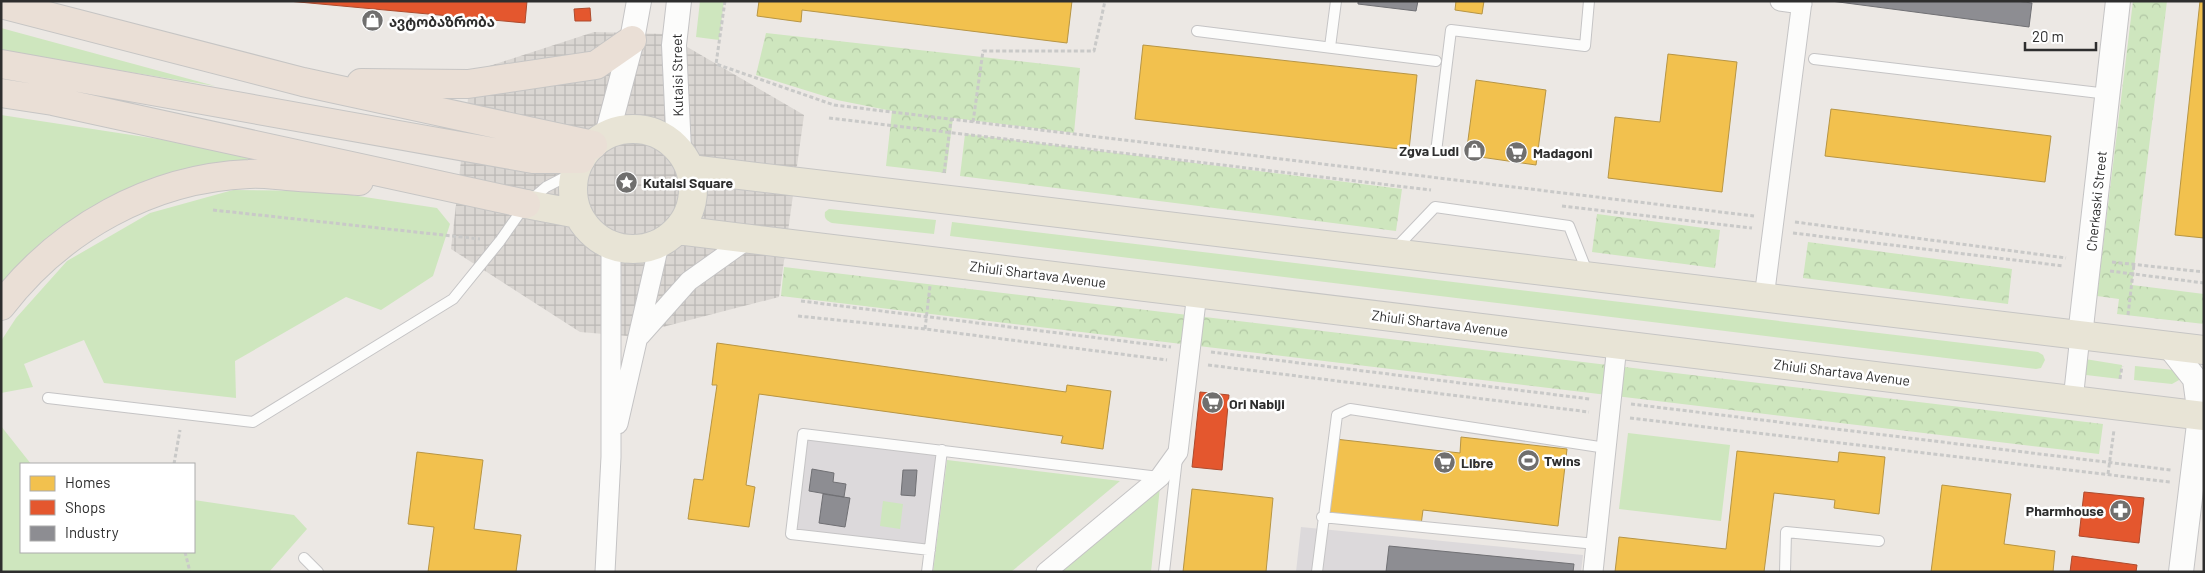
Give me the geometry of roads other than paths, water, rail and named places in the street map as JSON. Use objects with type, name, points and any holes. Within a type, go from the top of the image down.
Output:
[{"type":"highway","points":[[1,4],[589,153]]},
{"type":"highway","points":[[303,82],[468,84],[596,65],[632,40]]},
{"type":"highway","points":[[1,64],[533,160],[589,153]]},
{"type":"highway","points":[[1,94],[53,101],[526,204]]},
{"type":"highway","points":[[1,306],[16,287],[49,253],[95,220],[137,199],[198,180],[249,174],[453,187]]},
{"type":"main road","points":[[632,129],[658,134],[684,160],[694,185],[693,202],[687,218],[668,237],[635,250],[611,246],[591,233],[578,214],[572,193],[589,153],[632,129]]},
{"type":"main road","points":[[684,160],[1390,253],[2204,350]]},
{"type":"main road","points":[[526,204],[578,214]]},
{"type":"main road","name":"Zhiuli Shartava Avenue","points":[[668,237],[748,239],[2073,400],[2202,411]]},
{"type":"street","points":[[589,153],[632,40],[639,1]]},
{"type":"street","name":"Kutaisi Street","points":[[679,1],[674,45],[684,160]]},
{"type":"street","points":[[1764,298],[1802,3],[1780,1]]},
{"type":"street","name":"Cherkaski Street","points":[[2073,400],[2118,1]]},
{"type":"street","points":[[611,457],[639,337],[668,237]]},
{"type":"street","points":[[639,337],[689,281],[748,239]]},
{"type":"street","points":[[605,572],[611,457],[611,246]]},
{"type":"street","points":[[1046,572],[1160,477],[1178,452],[1197,293]]},
{"type":"street","points":[[1593,572],[1617,344]]},
{"type":"street","points":[[2169,346],[2195,379],[2202,411],[2181,572]]},
{"type":"lane","points":[[1330,48],[1336,1]]},
{"type":"lane","points":[[1436,152],[1451,30],[1584,46],[1589,1]]},
{"type":"lane","points":[[1197,31],[1436,61]]},
{"type":"lane","points":[[1814,59],[2108,94]]},
{"type":"lane","points":[[48,398],[253,422],[453,299],[500,242],[526,204],[589,153]]},
{"type":"lane","points":[[1390,253],[1436,207],[1569,226],[1589,277]]},
{"type":"lane","points":[[1317,572],[1322,517],[1337,415],[1350,409],[1606,448]]},
{"type":"lane","points":[[930,550],[791,534],[803,434],[1160,477]]},
{"type":"lane","points":[[927,572],[942,450]]},
{"type":"lane","points":[[1164,572],[1178,452]]},
{"type":"lane","points":[[1322,517],[1596,544]]},
{"type":"lane","points":[[1785,572],[1786,532],[1880,540]]},
{"type":"lane","points":[[304,558],[318,572]]},
{"type":"place","name":"ავტობაზრობა","points":[[373,21]]},
{"type":"place","name":"Zgva Ludi","points":[[1475,150]]},
{"type":"place","name":"Madagoni","points":[[1517,152]]},
{"type":"place","name":"Kutaisi Square","points":[[627,182]]},
{"type":"place","name":"Ori Nabiji","points":[[1213,403]]},
{"type":"place","name":"Twins","points":[[1528,460]]},
{"type":"place","name":"Libre","points":[[1445,462]]},
{"type":"place","name":"Pharmhouse","points":[[2120,510]]}]
